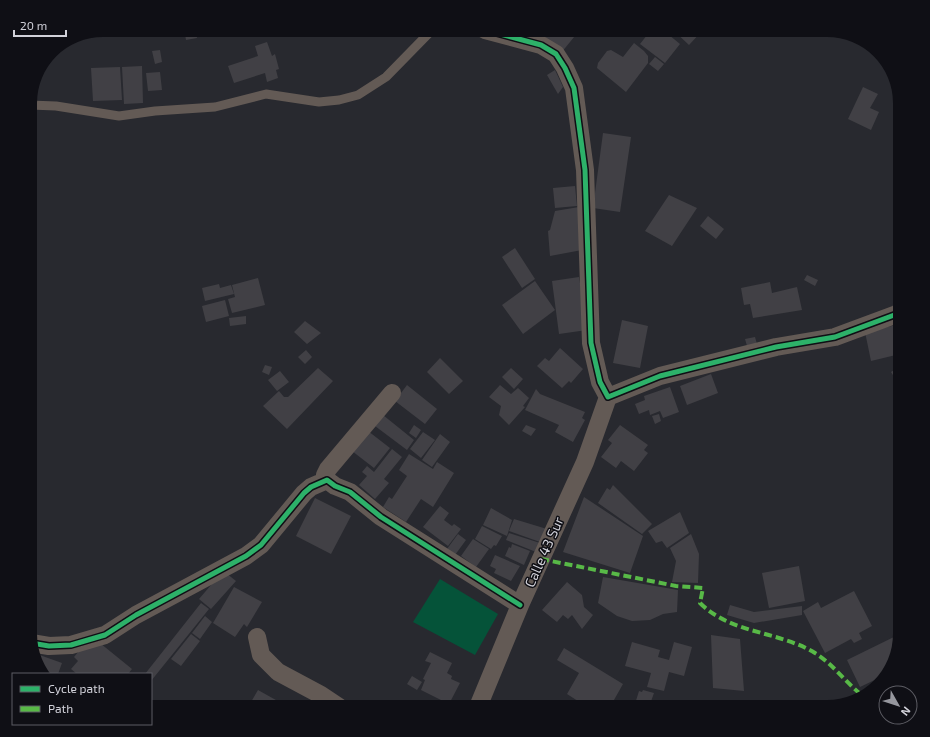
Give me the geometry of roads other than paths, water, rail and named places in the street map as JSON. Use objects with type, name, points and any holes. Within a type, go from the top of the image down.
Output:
[{"type":"street","points":[[511,37],[541,45],[556,54],[565,68],[574,88],[585,170],[591,343],[600,382],[608,397],[660,376],[776,347],[835,336],[893,315]]},
{"type":"street","points":[[392,393],[328,469],[325,476],[327,480],[335,486],[350,492],[381,517],[520,605]]},
{"type":"street","name":"Calle 43 Sur","points":[[481,700],[520,605],[585,462],[608,397]]},
{"type":"street","points":[[38,644],[49,646],[71,645],[105,635],[136,616],[246,556],[260,545],[304,493],[311,487],[327,480]]},
{"type":"street","points":[[257,637],[261,655],[278,672],[328,700]]},
{"type":"lane","points":[[37,105],[56,106],[119,116],[215,107],[266,94],[319,102],[339,100],[358,95],[386,78],[425,37]]}]
